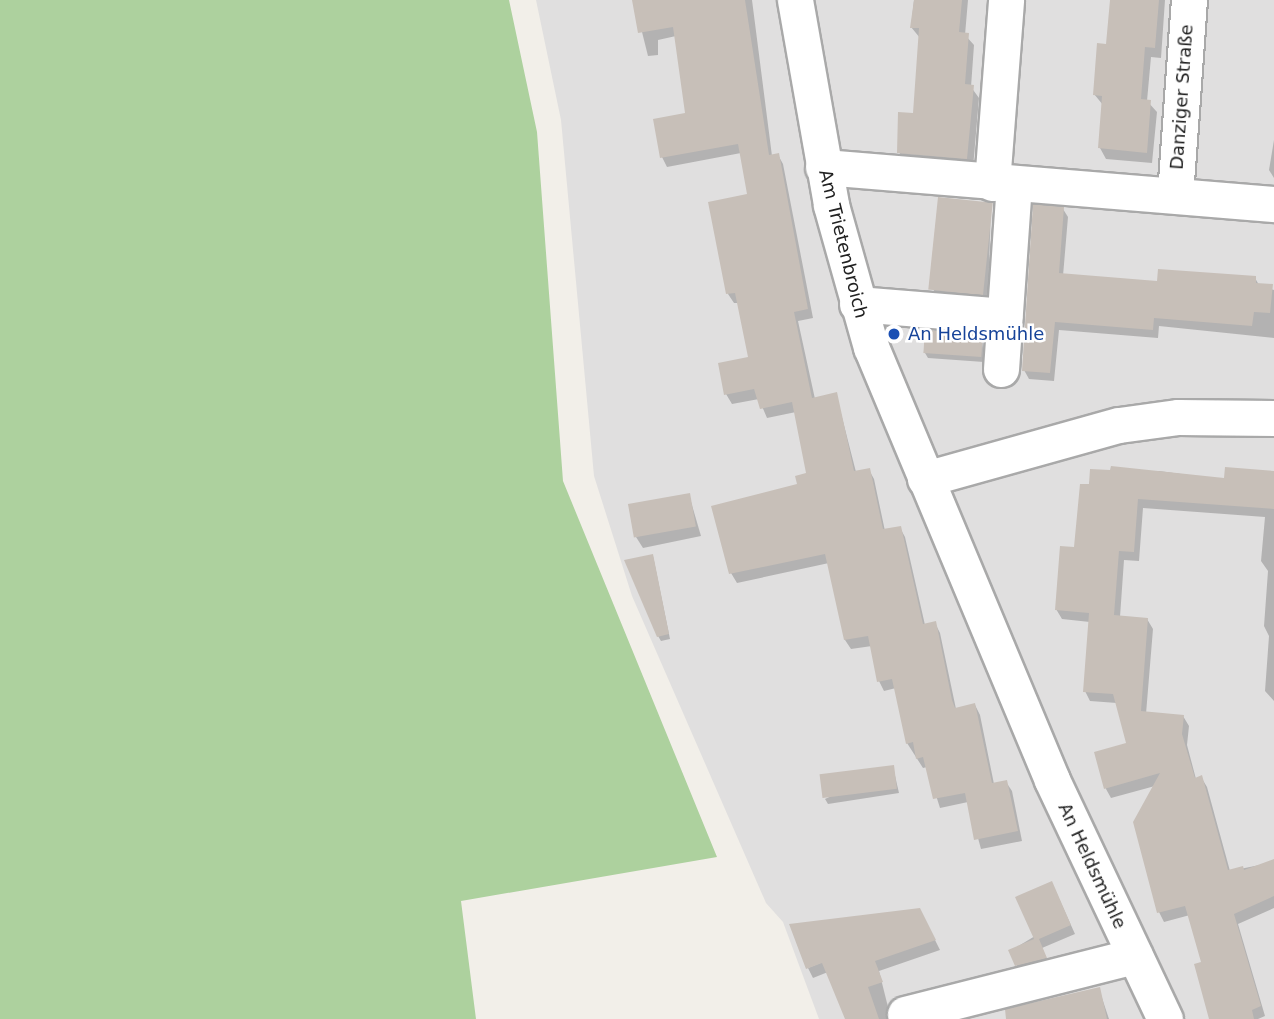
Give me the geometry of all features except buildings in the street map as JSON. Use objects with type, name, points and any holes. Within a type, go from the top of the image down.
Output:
[{"type":"street","name":"Am Trietenbroich","points":[[794,0],[823,167],[857,304],[925,479]]},
{"type":"street","points":[[1001,369],[1005,316],[1003,183],[1006,0]]},
{"type":"street","name":"Danziger Straße","points":[[1175,195],[1189,0]]},
{"type":"street","points":[[823,167],[1274,204]]},
{"type":"street","points":[[857,304],[1005,316]]},
{"type":"street","points":[[925,479],[1119,425],[1178,417],[1274,418]]},
{"type":"street","name":"An Heldsmühle","points":[[925,479],[1072,825],[1165,1019]]},
{"type":"street","points":[[905,1014],[1135,956]]},
{"type":"shaded area","points":[[536,0],[1274,0],[1274,1019],[819,1019],[783,922],[766,903],[632,596],[594,476],[561,120]]},
{"type":"green space","points":[[0,0],[509,0],[537,132],[563,481],[717,857],[461,901],[476,1019],[0,1019]]},
{"type":"place","name":"An Heldsmühle","points":[[894,334]]}]
